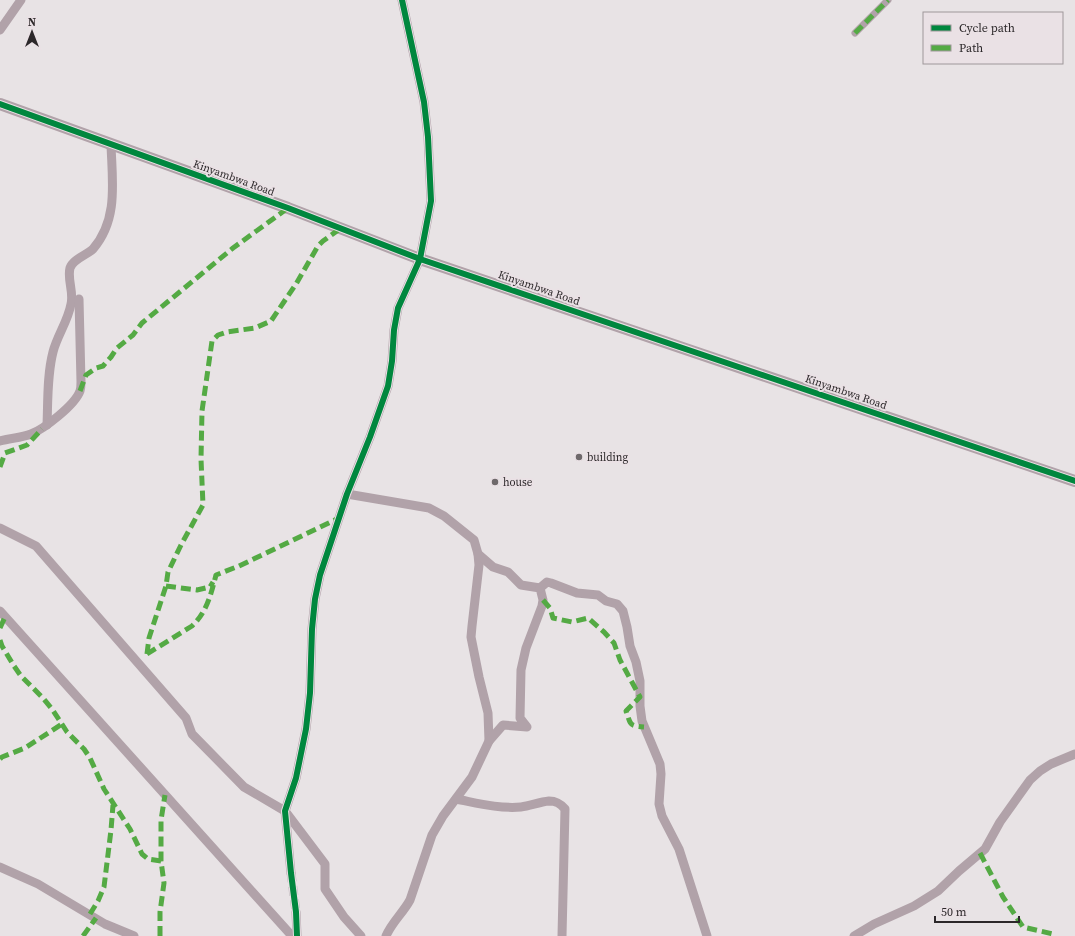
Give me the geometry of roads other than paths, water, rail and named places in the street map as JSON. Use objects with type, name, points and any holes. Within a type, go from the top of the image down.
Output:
[{"type":"street","points":[[0,30],[21,0]]},
{"type":"street","points":[[291,873],[284,811],[296,778],[306,729],[310,693],[314,599],[320,575],[347,494],[370,437],[388,386],[398,308],[420,259],[431,201],[431,178],[424,102],[402,0]]},
{"type":"street","points":[[855,33],[888,0]]},
{"type":"street","name":"Kinyambwa Road","points":[[0,104],[301,213],[420,259],[1075,481]]},
{"type":"street","points":[[47,425],[53,353],[73,297],[70,269],[74,262],[87,255],[92,249],[105,232],[110,217],[112,192],[111,144]]},
{"type":"street","points":[[0,441],[33,433],[47,425],[59,416],[80,391],[79,299]]},
{"type":"street","points":[[347,494],[429,508],[444,516],[474,540],[480,565],[471,637],[488,713],[489,741]]},
{"type":"street","points":[[0,528],[36,546],[186,718],[192,734],[244,787],[284,811],[325,864],[325,889],[344,917],[361,936]]},
{"type":"street","points":[[478,554],[493,567],[508,572],[521,585],[540,588],[547,582],[551,583],[577,593],[598,595],[606,601],[617,604],[623,611],[628,627],[630,646],[636,662],[640,681],[640,706],[642,721],[660,764],[659,804],[662,816],[679,849],[707,936]]},
{"type":"street","points":[[386,936],[393,923],[405,909],[410,900],[432,835],[472,777],[489,741],[503,725],[527,727],[520,718],[522,670],[526,648],[542,606],[543,600],[540,588]]},
{"type":"street","points":[[0,612],[292,936]]},
{"type":"street","points":[[854,936],[874,924],[914,906],[938,891],[985,849],[1000,822],[1030,780],[1051,764],[1075,754]]},
{"type":"street","points":[[456,799],[501,807],[522,807],[546,801],[555,801],[562,805],[565,809],[562,936]]},
{"type":"street","points":[[0,866],[38,884],[105,924],[134,936]]},
{"type":"street","points":[[296,912],[297,936]]},
{"type":"tunnel","points":[[291,873],[296,912]]},
{"type":"place","name":"building","points":[[579,457]]},
{"type":"place","name":"house","points":[[495,482]]}]
